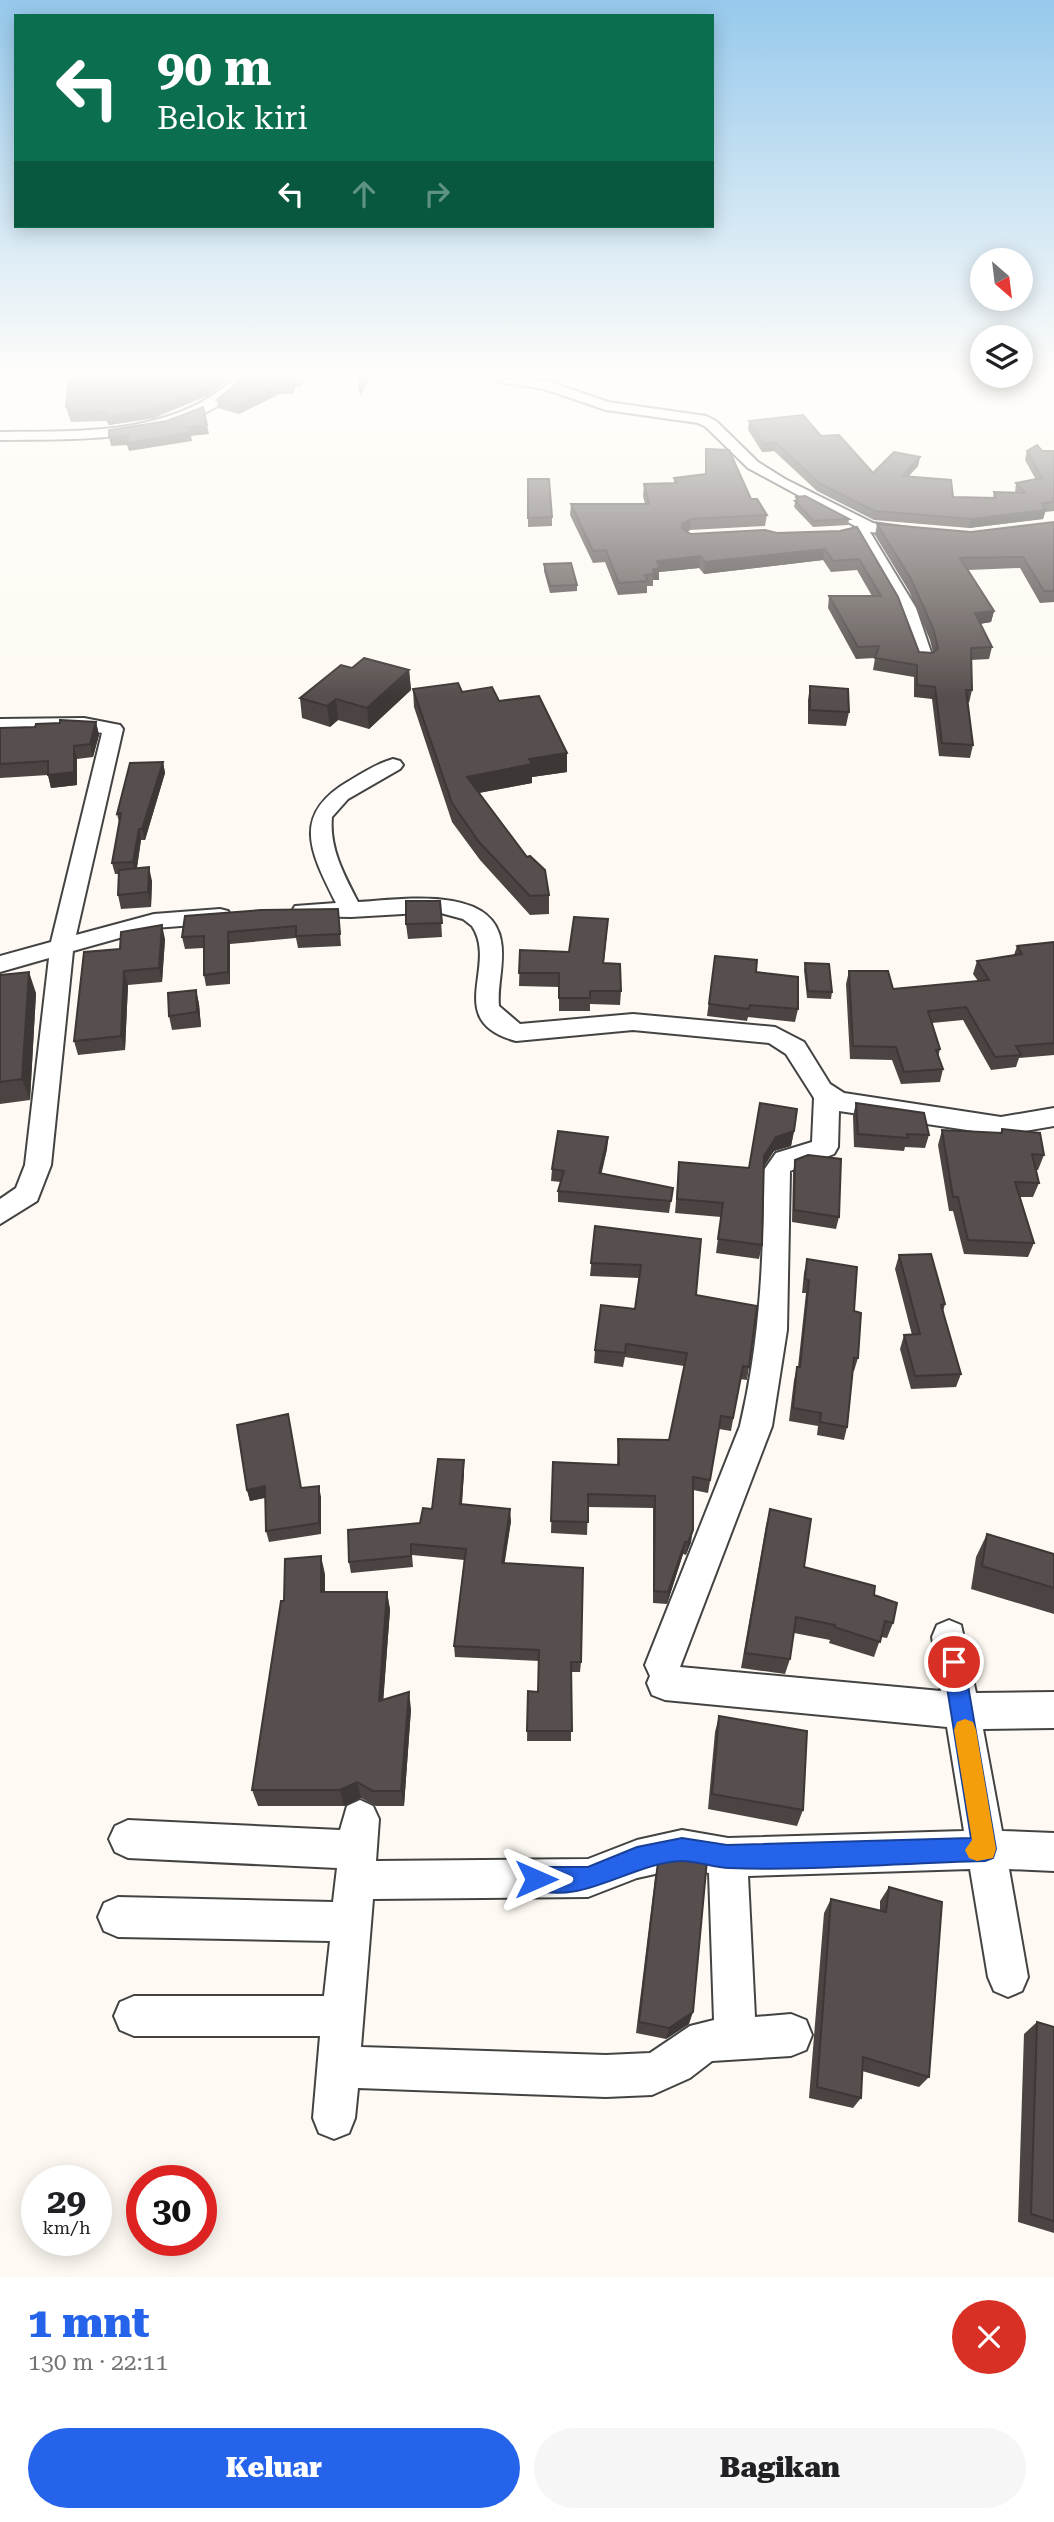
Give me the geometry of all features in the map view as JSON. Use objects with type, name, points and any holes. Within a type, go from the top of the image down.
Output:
[{"type":"street","points":[[783,484],[859,531],[911,617],[919,635],[924,659]]},
{"type":"street","points":[[859,531],[925,533]]},
{"type":"street","points":[[0,725],[83,724],[113,729],[62,946],[38,1165],[27,1194],[0,1213]]},
{"type":"street","points":[[352,909],[329,864],[320,828],[322,816],[328,806],[341,796],[393,765]]},
{"type":"street","points":[[276,912],[437,905],[457,908],[479,918],[487,927],[492,946],[486,1000],[489,1012],[516,1033],[633,1022],[775,1035],[795,1048],[827,1096],[846,1104],[1001,1126],[1021,1125],[1054,1117]]},
{"type":"street","points":[[0,964],[154,921],[250,913]]},
{"type":"street","points":[[827,1096],[825,1147],[812,1154],[787,1158],[777,1170],[778,1282],[766,1389],[756,1426],[664,1674],[962,1711],[1054,1710]]},
{"type":"street","points":[[949,1637],[1008,1977]]},
{"type":"street","points":[[128,1839],[358,1849],[588,1878],[637,1859],[682,1849],[727,1857],[985,1849],[1054,1852]]},
{"type":"street","points":[[334,2118],[341,2067],[358,1849]]},
{"type":"street","points":[[727,1857],[735,2040]]},
{"type":"street","points":[[118,1917],[352,1922]]},
{"type":"street","points":[[134,2016],[344,2016]]},
{"type":"street","points":[[341,2067],[606,2076],[652,2074],[675,2063],[705,2040],[791,2035]]},
{"type":"building","points":[[528,484],[549,484],[552,517],[528,518]]},
{"type":"building","points":[[644,484],[744,484],[751,499],[757,499],[767,515],[691,519],[682,524],[682,529],[691,534],[765,530],[777,533],[840,531],[857,527],[898,597],[919,652],[933,653],[938,648],[933,628],[911,579],[877,524],[971,532],[1054,522],[1054,591],[1044,591],[1023,557],[960,558],[994,611],[975,613],[992,647],[971,648],[972,690],[966,690],[973,745],[942,743],[935,687],[917,685],[917,665],[875,658],[879,646],[858,647],[829,596],[881,596],[859,559],[833,561],[825,549],[705,562],[700,556],[657,561],[660,568],[653,569],[654,574],[645,575],[648,581],[619,583],[606,550],[593,551],[571,504],[649,504]]},
{"type":"building","points":[[822,484],[952,484],[953,497],[996,498],[994,492],[1025,493],[1017,484],[1054,484],[1054,502],[1042,503],[1046,510],[971,519],[875,511]]},
{"type":"building","points":[[805,496],[849,519],[814,521],[795,501],[798,501],[796,497]]},
{"type":"building","points":[[571,563],[577,585],[550,586],[544,564]]},
{"type":"building","points":[[364,658],[409,670],[367,708],[336,699],[327,706],[300,698],[341,665],[352,668]]},
{"type":"building","points":[[458,683],[462,692],[492,687],[499,701],[539,696],[567,753],[529,759],[532,764],[467,777],[527,857],[530,856],[545,870],[549,895],[530,896],[479,842],[452,803],[413,689]]},
{"type":"building","points":[[810,686],[848,689],[849,712],[810,710]]},
{"type":"building","points":[[60,720],[96,722],[90,744],[74,746],[74,772],[48,775],[48,761],[0,764],[0,728],[35,727],[36,724],[60,723]]},
{"type":"building","points":[[163,762],[142,829],[139,829],[133,862],[112,863],[121,813],[117,814],[130,763]]},
{"type":"building","points":[[149,867],[148,892],[118,895],[119,870]]},
{"type":"building","points":[[406,901],[440,901],[442,923],[406,924]]},
{"type":"building","points":[[338,909],[340,934],[296,936],[296,926],[228,932],[228,972],[204,975],[204,936],[182,937],[185,916],[261,910]]},
{"type":"building","points":[[574,917],[608,919],[603,963],[620,964],[621,991],[590,991],[590,998],[559,998],[559,973],[519,973],[520,950],[569,952]]},
{"type":"building","points":[[162,925],[159,968],[124,971],[121,1036],[74,1041],[84,952],[120,949],[121,932]]},
{"type":"building","points":[[1054,942],[1054,1043],[1016,1046],[1021,1055],[995,1057],[966,1007],[928,1011],[940,1049],[936,1050],[943,1069],[904,1072],[896,1047],[853,1046],[849,971],[888,971],[893,989],[989,980],[977,961],[1022,954],[1017,946]]},
{"type":"building","points":[[715,956],[757,960],[756,972],[798,977],[798,1009],[750,1005],[749,1009],[709,1004]]},
{"type":"building","points":[[805,963],[829,964],[832,992],[808,991]]},
{"type":"building","points":[[29,972],[22,1079],[0,1082],[0,975]]},
{"type":"building","points":[[196,990],[197,1012],[169,1016],[168,993]]},
{"type":"building","points":[[760,1103],[797,1109],[794,1131],[776,1137],[764,1156],[762,1245],[718,1239],[723,1203],[677,1199],[679,1162],[749,1168]]},
{"type":"building","points":[[856,1103],[924,1113],[929,1135],[907,1134],[908,1138],[858,1134]]},
{"type":"building","points":[[1002,1129],[1040,1133],[1044,1155],[1032,1154],[1039,1183],[1015,1182],[1034,1243],[968,1240],[958,1197],[953,1197],[942,1130],[1002,1133]]},
{"type":"building","points":[[558,1131],[608,1137],[599,1173],[673,1188],[671,1201],[558,1191],[564,1171],[552,1169]]},
{"type":"building","points":[[808,1155],[841,1159],[839,1217],[794,1210],[795,1160]]},
{"type":"building","points":[[595,1226],[701,1239],[696,1295],[757,1306],[749,1367],[743,1366],[733,1418],[721,1416],[710,1480],[693,1477],[693,1530],[688,1542],[685,1542],[668,1592],[654,1591],[655,1496],[588,1494],[588,1522],[551,1521],[553,1462],[619,1465],[618,1439],[669,1440],[687,1353],[626,1344],[625,1353],[595,1350],[601,1305],[635,1309],[641,1265],[591,1263]]},
{"type":"building","points":[[931,1254],[945,1304],[941,1305],[961,1374],[915,1376],[904,1335],[920,1334],[899,1255]]},
{"type":"building","points":[[807,1259],[857,1267],[854,1311],[861,1313],[858,1358],[854,1358],[847,1427],[820,1422],[821,1413],[793,1408],[809,1280],[805,1279]]},
{"type":"building","points":[[288,1414],[301,1488],[319,1486],[319,1523],[266,1531],[265,1486],[247,1490],[237,1425]]},
{"type":"building","points":[[438,1459],[464,1460],[460,1504],[510,1509],[502,1563],[583,1568],[581,1662],[571,1662],[572,1731],[527,1731],[528,1691],[538,1692],[539,1650],[454,1646],[466,1549],[411,1544],[411,1556],[349,1562],[348,1530],[420,1523],[423,1508],[432,1509]]},
{"type":"building","points":[[770,1509],[811,1519],[804,1567],[875,1586],[874,1595],[897,1603],[893,1623],[885,1621],[880,1642],[834,1627],[835,1625],[796,1617],[790,1659],[745,1653]]},
{"type":"building","points":[[987,1534],[1054,1554],[1054,1588],[982,1566]]},
{"type":"building","points":[[321,1556],[321,1592],[387,1592],[379,1701],[409,1692],[401,1791],[373,1791],[357,1782],[340,1790],[252,1790],[281,1601],[284,1601],[285,1559]]},
{"type":"building","points":[[719,1716],[807,1731],[803,1810],[712,1794]]},
{"type":"building","points":[[685,1856],[707,1860],[693,2012],[669,2028],[639,2022],[658,1862]]},
{"type":"building","points":[[889,1887],[942,1902],[929,2077],[863,2057],[861,2098],[817,2087],[831,1899],[886,1912]]},
{"type":"building","points":[[1037,2022],[1054,2027],[1054,2221],[1031,2214]]},
{"type":"slow traffic","points":[[965,1730],[985,1849],[977,1850]]},
{"type":"route","points":[[536,1879],[588,1878],[637,1859],[682,1849],[727,1857],[985,1849],[954,1662]]}]
